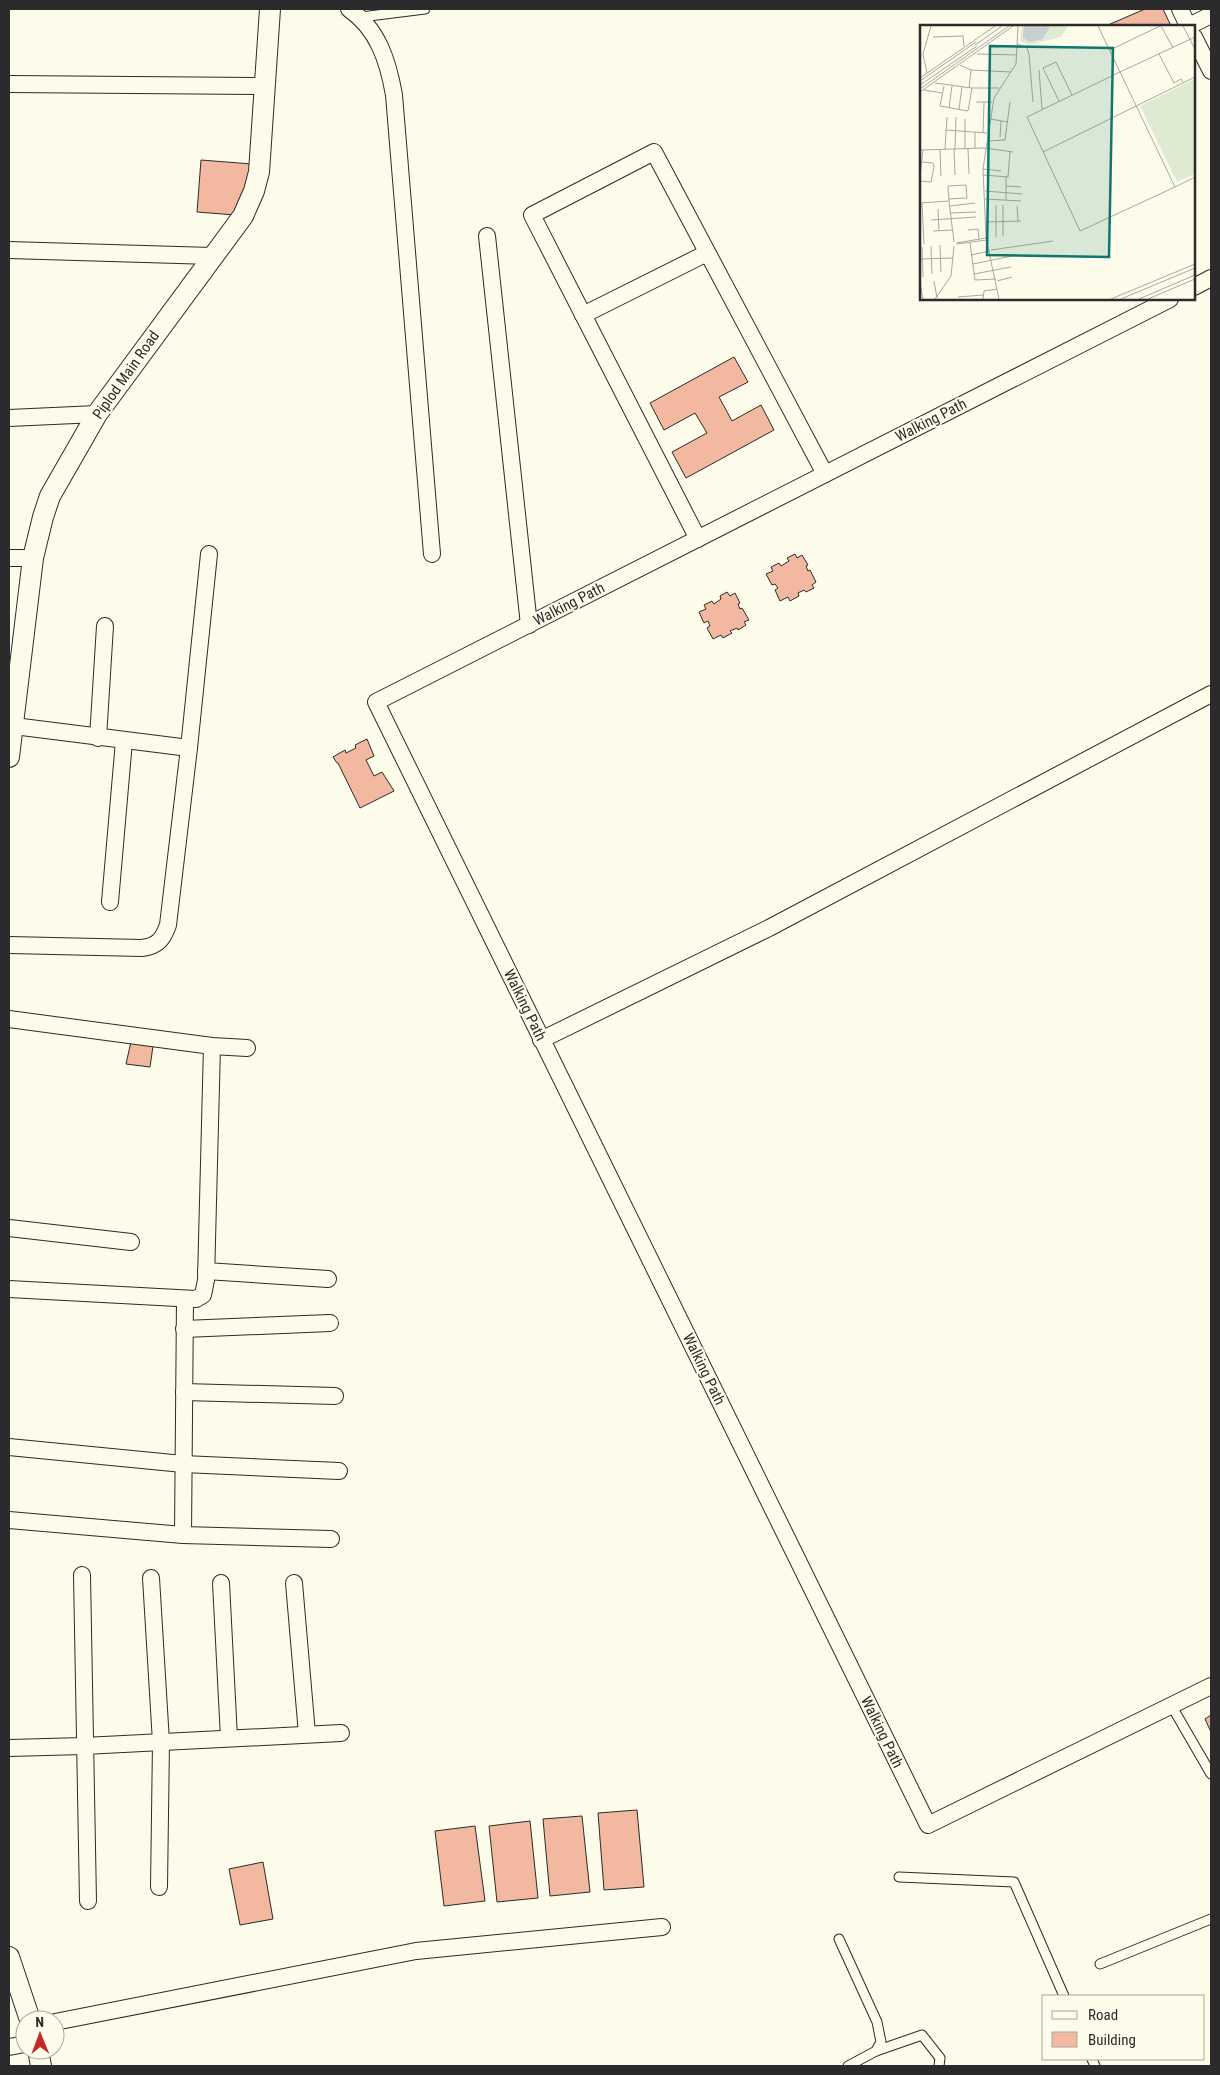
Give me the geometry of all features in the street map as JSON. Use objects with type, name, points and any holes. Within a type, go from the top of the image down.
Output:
[{"type":"street","name":"Piplod Main Road","points":[[9,757],[33,558],[50,496],[97,414],[243,216],[254,191],[259,172],[270,9]]},
{"type":"street","points":[[1180,9],[1188,25]]},
{"type":"street","points":[[355,13],[376,37],[384,54],[394,95],[432,554]]},
{"type":"street","points":[[1191,25],[1211,15]]},
{"type":"street","points":[[1195,39],[1211,72]]},
{"type":"street","points":[[9,84],[264,86]]},
{"type":"street","points":[[698,539],[532,215],[654,152],[825,474]]},
{"type":"street","points":[[486,236],[528,625]]},
{"type":"street","points":[[9,250],[212,256]]},
{"type":"street","points":[[583,315],[707,253]]},
{"type":"street","points":[[1195,286],[1211,278]]},
{"type":"street","name":"Walking Path","points":[[1168,300],[376,702],[928,1825],[1211,1686]]},
{"type":"street","points":[[9,418],[97,414]]},
{"type":"street","points":[[9,945],[142,948],[151,947],[159,943],[168,925],[209,554]]},
{"type":"street","points":[[9,558],[33,558]]},
{"type":"street","points":[[98,738],[105,626]]},
{"type":"street","points":[[541,1040],[769,928],[1211,694]]},
{"type":"street","points":[[14,726],[189,748]]},
{"type":"street","points":[[110,902],[124,741]]},
{"type":"street","points":[[9,1019],[212,1046],[247,1048]]},
{"type":"street","points":[[9,1289],[185,1299],[196,1299],[203,1295],[206,1271],[212,1046]]},
{"type":"street","points":[[9,1228],[131,1242]]},
{"type":"street","points":[[206,1271],[328,1279]]},
{"type":"street","points":[[183,1535],[185,1299]]},
{"type":"street","points":[[184,1329],[330,1323]]},
{"type":"street","points":[[184,1392],[335,1396]]},
{"type":"street","points":[[9,1447],[183,1464],[339,1470]]},
{"type":"street","points":[[9,1520],[183,1535],[331,1539]]},
{"type":"street","points":[[82,1576],[88,1901]]},
{"type":"street","points":[[151,1578],[162,1742],[159,1887]]},
{"type":"street","points":[[221,1583],[229,1738]]},
{"type":"street","points":[[294,1583],[308,1734]]},
{"type":"street","points":[[9,1748],[84,1746],[341,1732]]},
{"type":"street","points":[[65,2020],[416,1951],[662,1928]]},
{"type":"street","points":[[9,1957],[27,2010]]},
{"type":"lane","points":[[355,13],[425,9]]},
{"type":"lane","points":[[1172,1705],[1211,1774]]},
{"type":"lane","points":[[900,1877],[1014,1882],[1064,1995]]},
{"type":"lane","points":[[1100,1964],[1211,1919]]},
{"type":"lane","points":[[839,1939],[877,2022],[881,2042],[876,2050]]},
{"type":"lane","points":[[848,2066],[876,2050],[922,2035],[940,2058],[938,2066]]},
{"type":"building","points":[[1145,9],[1163,9],[1171,25],[1108,25]]},
{"type":"building","points":[[201,160],[252,164],[248,216],[197,212]]},
{"type":"building","points":[[734,357],[748,382],[719,397],[732,421],[761,405],[774,430],[686,478],[672,452],[707,433],[695,413],[664,430],[650,403]]},
{"type":"building","points":[[795,554],[797,558],[802,555],[808,565],[806,566],[808,571],[810,570],[816,582],[812,585],[814,588],[798,593],[799,596],[790,601],[788,597],[780,601],[775,590],[778,588],[775,584],[772,585],[766,574],[773,571],[771,567],[779,563],[781,566],[789,561],[787,558]]},
{"type":"building","points":[[727,592],[730,596],[735,593],[740,603],[738,604],[740,609],[742,608],[749,620],[744,622],[746,625],[738,630],[737,628],[730,631],[732,633],[723,638],[721,635],[713,639],[707,628],[710,626],[708,621],[704,623],[699,612],[706,609],[704,605],[712,601],[714,604],[721,599],[720,596]]},
{"type":"building","points":[[367,739],[374,756],[366,760],[374,776],[382,772],[394,791],[360,808],[338,763],[333,757],[345,750],[346,753],[356,748],[355,745]]},
{"type":"building","points":[[132,1037],[154,1039],[150,1067],[126,1064]]},
{"type":"building","points":[[1211,1715],[1211,1732],[1205,1719]]},
{"type":"building","points":[[637,1810],[644,1887],[604,1890],[598,1813]]},
{"type":"building","points":[[582,1816],[590,1892],[550,1896],[543,1819]]},
{"type":"building","points":[[530,1821],[538,1898],[497,1902],[489,1826]]},
{"type":"building","points":[[475,1826],[485,1901],[444,1906],[435,1831]]},
{"type":"building","points":[[263,1862],[273,1919],[240,1925],[229,1869]]}]
